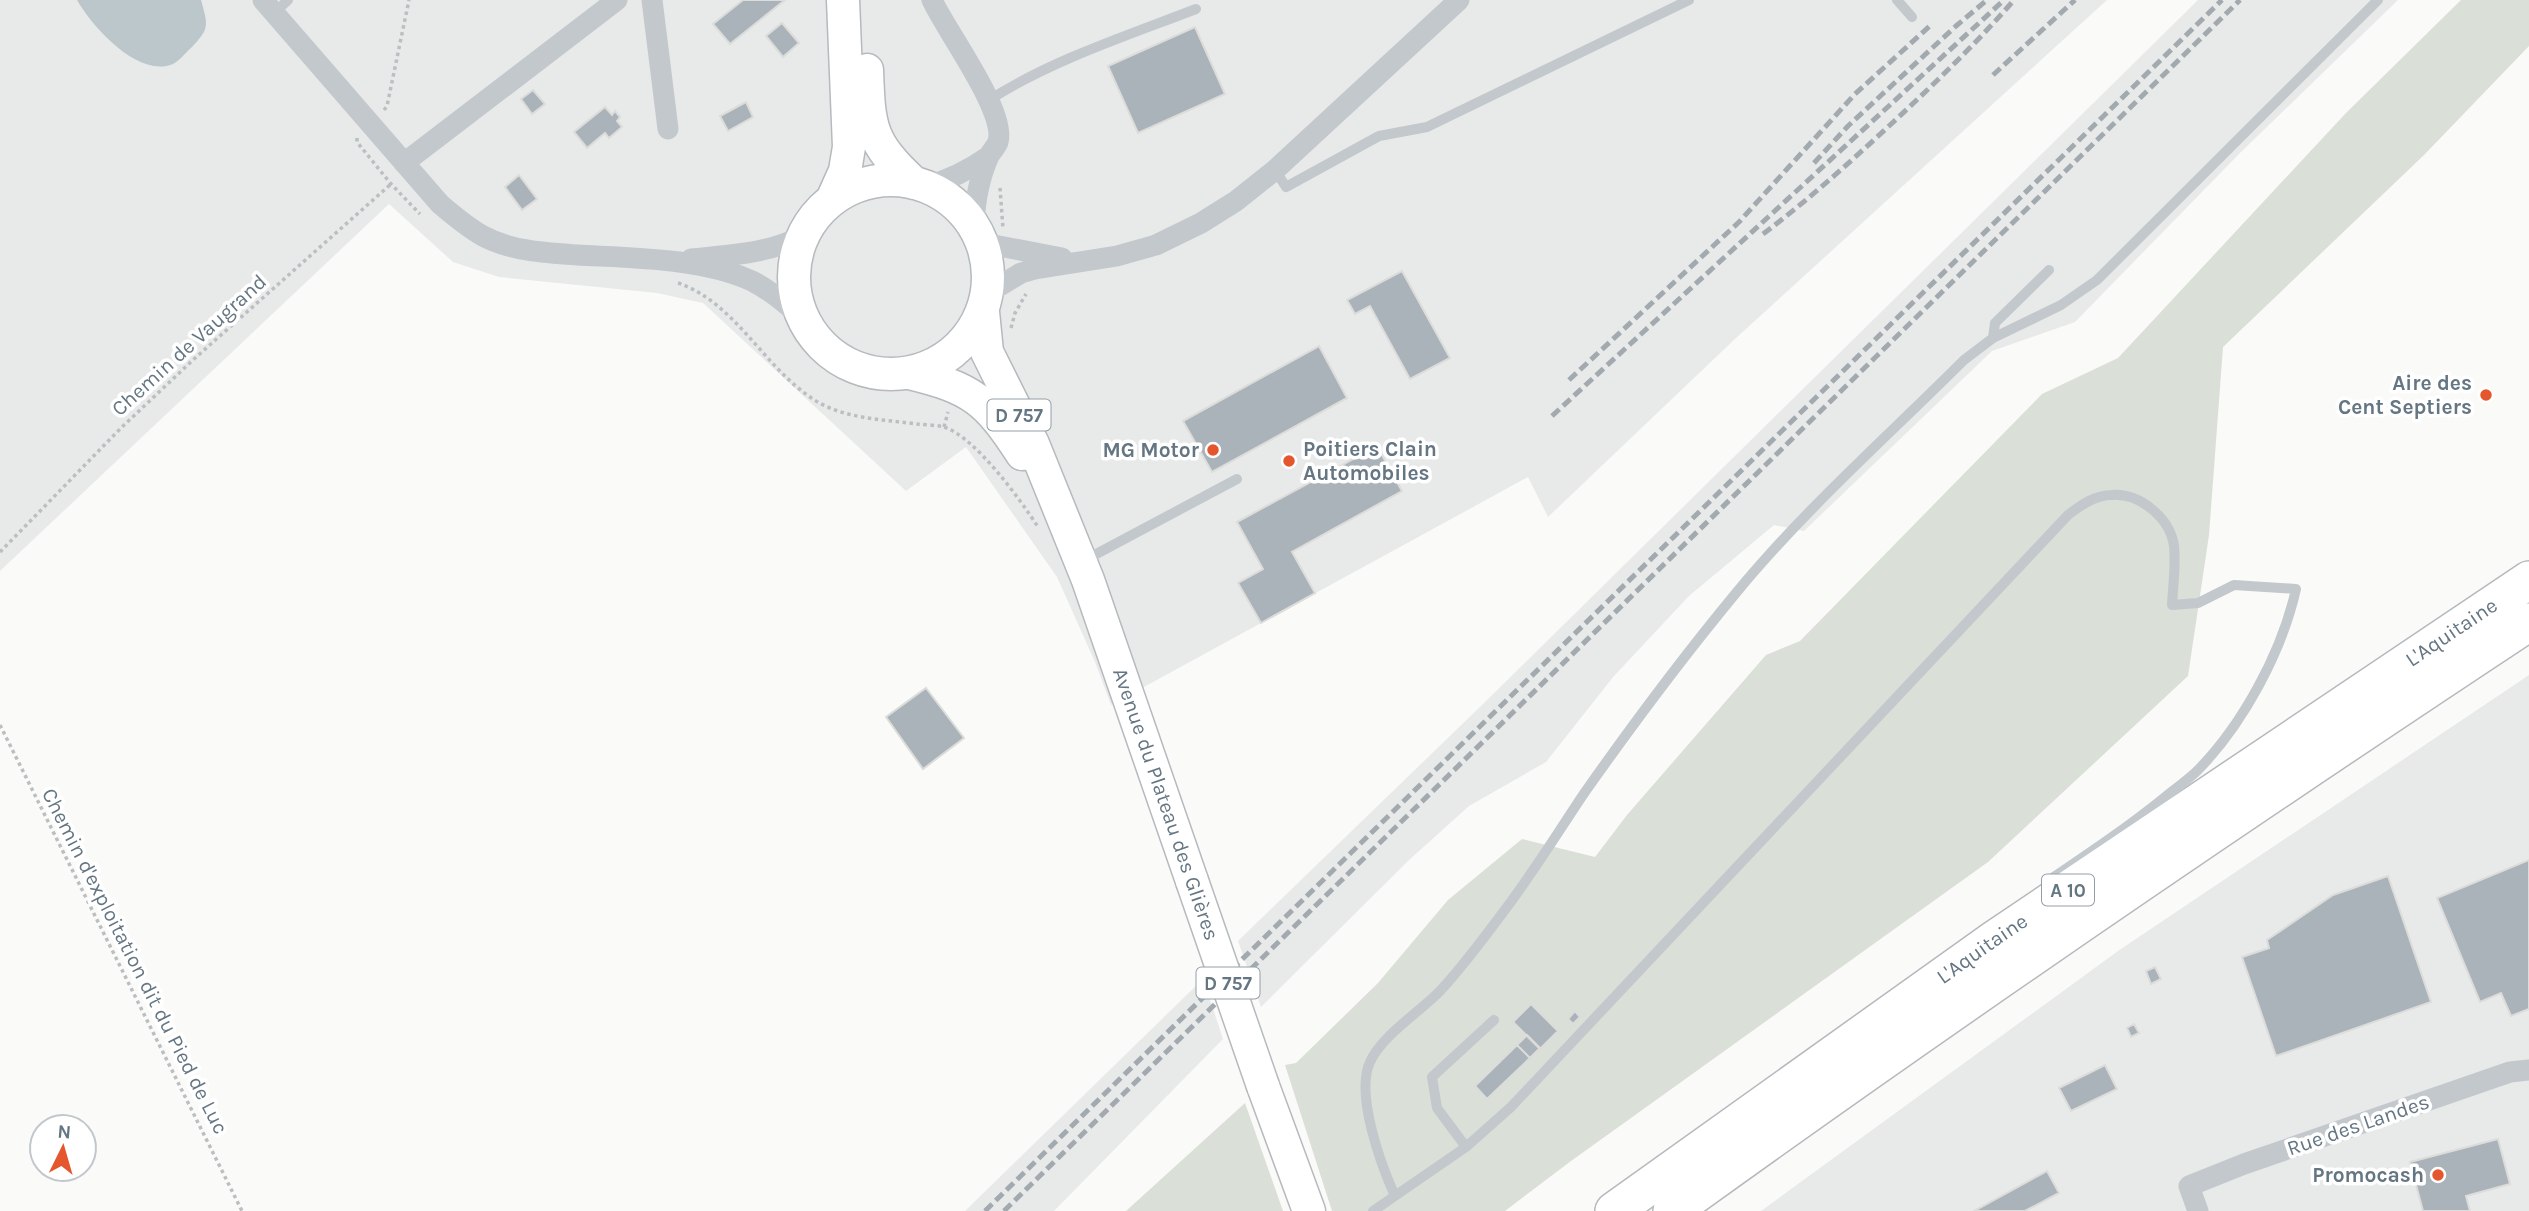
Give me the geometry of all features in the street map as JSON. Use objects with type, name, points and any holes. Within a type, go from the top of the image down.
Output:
[{"type":"highway","name":"L'Aquitaine","points":[[1614,1211],[1995,939],[2529,580]]},
{"type":"highway","name":"L'Aquitaine","points":[[1672,1211],[1937,1022],[2321,760],[2529,622]]},
{"type":"main road","points":[[832,200],[845,171],[849,147],[843,0]]},
{"type":"main road","points":[[865,0],[868,86],[873,128],[882,150],[920,184],[953,202],[990,235],[985,303],[966,341],[940,362],[909,373],[884,374],[859,369],[836,358],[818,341],[804,320],[794,277],[797,256],[804,235],[816,216],[832,200],[857,186],[885,180],[920,184]]},
{"type":"main road","name":"Avenue du Plateau des Glières","points":[[985,303],[987,352],[1033,444],[1052,526]]},
{"type":"main road","name":"Avenue du Plateau des Glières","points":[[909,373],[948,383],[983,403],[1006,431],[1052,526],[1081,562],[1309,1211]]},
{"type":"street","points":[[407,167],[617,0]]},
{"type":"street","points":[[652,0],[668,129]]},
{"type":"street","points":[[933,0],[989,100],[997,121],[993,149],[975,199],[990,235],[1019,251],[1081,260]]},
{"type":"street","points":[[985,303],[1021,273],[1081,260],[1117,256],[1167,239],[1201,223],[1236,201],[1275,170],[1459,0]]},
{"type":"street","points":[[275,4],[440,204],[485,237],[521,249],[673,272],[731,274],[750,280],[783,300],[804,320]]},
{"type":"street","points":[[920,184],[946,181],[969,170],[993,149]]},
{"type":"street","points":[[673,272],[788,244],[804,235]]},
{"type":"street","name":"Rue des Landes","points":[[2199,1211],[2189,1186],[2244,1164],[2510,1072],[2529,1070]]},
{"type":"lane","points":[[1275,170],[1286,187],[1378,136],[1427,127],[1689,0]]},
{"type":"lane","points":[[1897,0],[1912,17]]},
{"type":"lane","points":[[1395,1196],[1382,1168],[1371,1131],[1366,1081],[1370,1063],[1383,1044],[1441,990],[1505,910],[1587,790],[1679,664],[1738,590],[1804,519],[1955,370],[1993,338],[2062,305],[2097,280],[2378,0]]},
{"type":"lane","points":[[989,100],[1012,86],[1087,51],[1196,9]]},
{"type":"lane","points":[[1993,338],[1995,323],[2049,270]]},
{"type":"lane","points":[[1081,562],[1237,479]]},
{"type":"lane","points":[[1373,1211],[1466,1147],[1511,1107],[2068,515],[2087,501],[2112,495],[2134,498],[2153,511],[2168,527],[2174,546],[2172,606],[2198,603],[2234,585],[2296,589],[2269,667],[2228,736],[2197,771],[2169,794],[2036,890]]},
{"type":"lane","points":[[1466,1147],[1437,1108],[1432,1077],[1494,1020]]},
{"type":"lane","points":[[1674,1168],[1774,1082]]},
{"type":"path","points":[[380,115],[387,106],[409,0]]},
{"type":"path","points":[[358,135],[357,142],[391,184],[426,219]]},
{"type":"path","points":[[990,235],[1003,229],[993,149]]},
{"type":"path","name":"Chemin de Vaugrand","points":[[0,552],[121,428],[407,167]]},
{"type":"path","points":[[673,272],[713,300],[769,361],[807,395],[826,407],[845,414],[944,427],[976,448],[1052,526]]},
{"type":"path","points":[[1009,335],[1015,313],[1027,294],[1028,287],[1021,273]]},
{"type":"path","name":"Chemin d'exploitation dit du Pied de Luc","points":[[0,725],[242,1211]]},
{"type":"shaded area","points":[[0,0],[2107,0],[1736,338],[1548,517],[1528,477],[1111,705],[1057,577],[966,447],[906,491],[703,303],[657,293],[499,277],[453,262],[389,204],[0,571]]},
{"type":"shaded area","points":[[77,0],[201,0],[206,26],[197,41],[179,60],[170,65],[157,66],[143,63],[116,46]]},
{"type":"shaded area","points":[[2198,0],[2398,0],[2241,152],[2075,322],[1992,351],[1804,531],[1774,525],[1689,596],[1614,676],[1546,762],[1469,806],[1409,860],[1261,1007],[1238,941],[1483,704]]},
{"type":"shaded area","points":[[2461,0],[2529,0],[2529,46],[2424,155],[2223,347],[2209,535],[2188,676],[1988,862],[1505,1211],[1332,1211],[1285,1065],[1296,1063],[1378,983],[1448,900],[1522,839],[1595,857],[1627,815],[1766,655],[1800,641],[2042,394],[2118,358],[2346,113]]},
{"type":"shaded area","points":[[2529,675],[2529,1211],[1761,1211],[2118,951]]},
{"type":"shaded area","points":[[1203,979],[1223,1039],[1054,1211],[965,1211]]},
{"type":"shaded area","points":[[1245,1103],[1283,1211],[1126,1211]]},
{"type":"building","points":[[743,0],[785,0],[730,44],[713,24]]},
{"type":"building","points":[[782,23],[799,43],[783,57],[766,36]]},
{"type":"building","points":[[1195,27],[1225,94],[1138,133],[1108,66]]},
{"type":"building","points":[[533,90],[545,104],[532,114],[521,99]]},
{"type":"building","points":[[746,102],[753,117],[728,131],[720,116]]},
{"type":"building","points":[[605,107],[612,115],[615,111],[620,117],[617,121],[622,127],[609,138],[605,133],[587,148],[574,132]]},
{"type":"building","points":[[519,175],[537,199],[522,210],[505,187]]},
{"type":"building","points":[[1402,271],[1450,358],[1410,379],[1370,306],[1355,314],[1347,300]]},
{"type":"building","points":[[1319,346],[1347,398],[1212,472],[1183,421]]},
{"type":"building","points":[[1377,446],[1402,491],[1292,552],[1315,593],[1261,623],[1238,583],[1263,569],[1237,522]]},
{"type":"building","points":[[926,688],[964,738],[923,769],[886,717]]},
{"type":"building","points":[[2529,860],[2529,1009],[2511,1016],[2501,993],[2480,1002],[2437,898]]},
{"type":"building","points":[[2388,876],[2431,1002],[2276,1056],[2242,957],[2269,948],[2267,940],[2333,895]]},
{"type":"building","points":[[2155,967],[2161,979],[2151,984],[2146,971]]},
{"type":"building","points":[[1531,1004],[1558,1031],[1540,1049],[1513,1022]]},
{"type":"building","points":[[1575,1011],[1580,1017],[1573,1024],[1568,1019]]},
{"type":"building","points":[[2134,1024],[2139,1033],[2131,1037],[2127,1028]]},
{"type":"building","points":[[1527,1035],[1540,1048],[1530,1058],[1517,1045]]},
{"type":"building","points":[[1517,1045],[1530,1058],[1487,1099],[1475,1086]]},
{"type":"building","points":[[2105,1065],[2117,1089],[2071,1111],[2059,1088]]},
{"type":"building","points":[[2498,1139],[2510,1184],[2466,1196],[2470,1211],[2423,1211],[2410,1162]]},
{"type":"building","points":[[2047,1171],[2059,1193],[2025,1211],[1974,1211]]},
{"type":"railway","points":[[1814,163],[1848,126],[1987,0]]},
{"type":"railway","points":[[1552,416],[2004,0]]},
{"type":"railway","points":[[1763,234],[1827,182],[1889,126],[2014,0]]},
{"type":"railway","points":[[1993,75],[2075,0]]},
{"type":"railway","points":[[985,1211],[2222,0]]},
{"type":"railway","points":[[1004,1211],[2240,0]]},
{"type":"railway","points":[[1569,380],[1739,222],[1855,94],[1932,24]]},
{"type":"place","name":"Aire des Cent Septiers","points":[[2486,395]]},
{"type":"place","name":"MG Motor","points":[[1213,450]]},
{"type":"place","name":"Poitiers Clain Automobiles","points":[[1289,461]]},
{"type":"place","name":"Promocash","points":[[2438,1175]]}]
